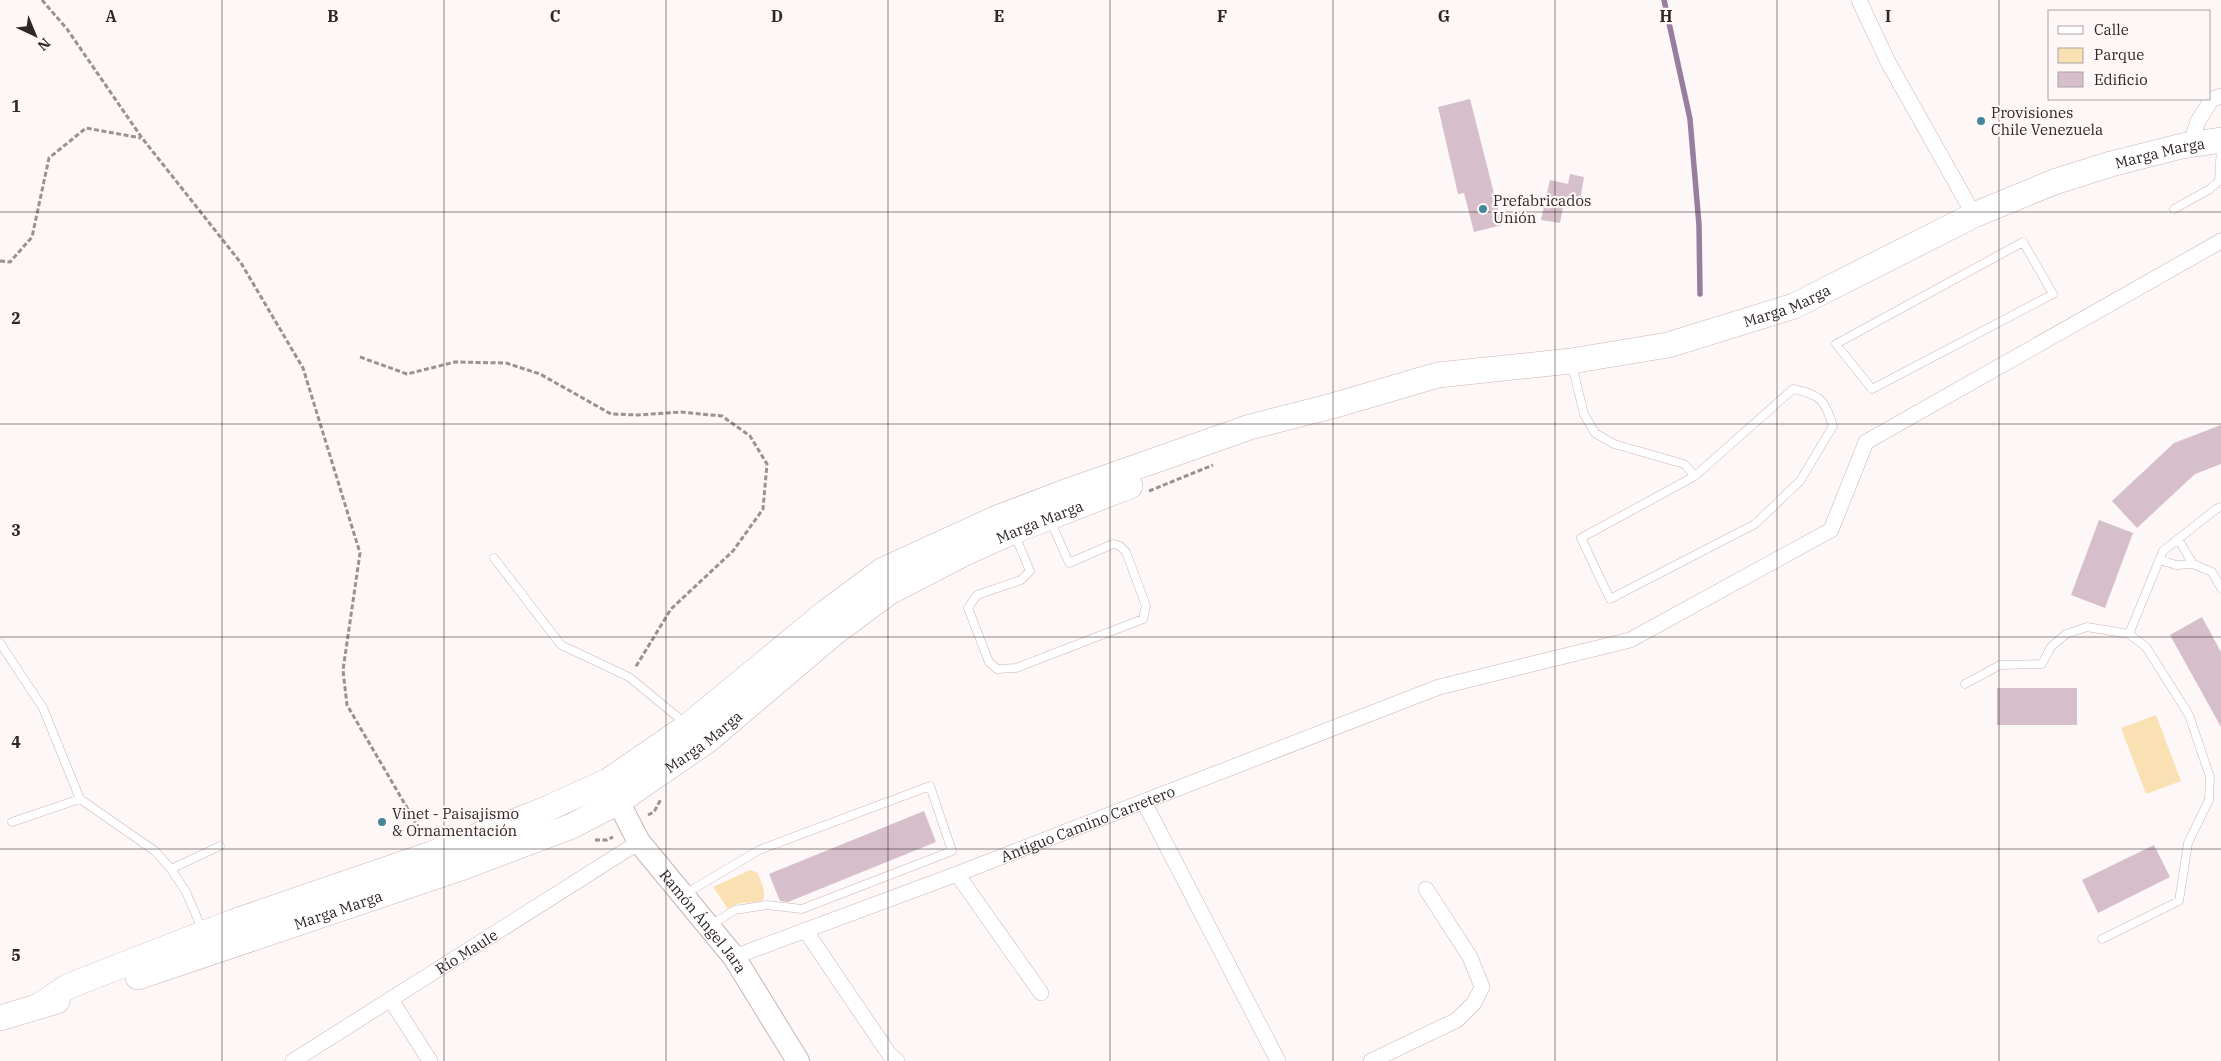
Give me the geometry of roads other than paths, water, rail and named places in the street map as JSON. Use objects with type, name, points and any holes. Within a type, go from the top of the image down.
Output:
[{"type":"main road","name":"Marga Marga","points":[[0,1018],[40,1005],[79,997],[458,870],[572,826],[688,726],[825,613],[883,570],[997,518],[1250,427],[1332,406],[1438,375],[1571,360],[1668,345],[1794,306],[1974,215],[2054,182],[2111,164],[2190,145],[2221,140]]},
{"type":"main road","name":"Marga Marga","points":[[40,1005],[69,986],[204,933],[434,853],[544,810],[613,792],[708,740],[834,634],[888,593],[969,551],[1014,531],[1259,437],[1332,406]]},
{"type":"main road","name":"Ramón Ángel Jara","points":[[613,792],[635,834],[734,957],[798,1061]]},
{"type":"street","points":[[1859,0],[1888,62],[1974,215]]},
{"type":"street","points":[[2190,145],[2198,121],[2212,99],[2221,96]]},
{"type":"street","name":"Antiguo Camino Carretero","points":[[734,957],[1144,802],[1439,687],[1630,640],[1831,530],[1866,442],[2221,241]]},
{"type":"street","points":[[1144,802],[1278,1061]]},
{"type":"street","name":"Río Maule","points":[[293,1061],[392,1000],[635,834]]},
{"type":"street","points":[[956,874],[1041,993]]},
{"type":"street","points":[[1371,1061],[1457,1020],[1474,1003],[1482,987],[1470,956],[1426,889]]},
{"type":"street","points":[[805,930],[888,1054],[897,1061]]},
{"type":"street","points":[[392,1000],[430,1061]]},
{"type":"lane","points":[[2174,209],[2210,189],[2219,181],[2221,146]]},
{"type":"lane","points":[[2023,242],[2053,294],[1872,389],[1836,344],[2023,242]]},
{"type":"lane","points":[[1571,360],[1584,414],[1595,433],[1614,444],[1684,464],[1695,476]]},
{"type":"lane","points":[[1793,389],[1811,393],[1826,404],[1833,426],[1800,481],[1755,524],[1610,599],[1581,538],[1695,476],[1793,389]]},
{"type":"lane","points":[[2129,634],[2163,551],[2216,509],[2221,508]]},
{"type":"lane","points":[[1014,531],[1030,571],[1021,580],[977,595],[968,608],[989,662],[996,669],[1016,668],[1143,619],[1146,606],[1126,552],[1120,546],[1113,544],[1068,562],[1050,518]]},
{"type":"lane","points":[[2178,539],[2192,564]]},
{"type":"lane","points":[[494,558],[561,645],[630,677],[688,726]]},
{"type":"lane","points":[[2160,560],[2176,565],[2192,564],[2212,572],[2221,588]]},
{"type":"lane","points":[[1965,684],[2000,665],[2042,664],[2051,647],[2066,634],[2087,627],[2129,634],[2146,647],[2189,715],[2210,777],[2209,800],[2188,842],[2179,901],[2102,939]]},
{"type":"lane","points":[[0,643],[43,708],[80,799],[155,852],[171,869],[186,892],[204,933]]},
{"type":"lane","points":[[683,895],[759,850],[930,786],[952,851],[802,909],[768,905],[735,910],[709,925]]},
{"type":"lane","points":[[12,822],[80,799]]},
{"type":"lane","points":[[171,869],[220,846]]},
{"type":"waterway","points":[[1664,0],[1690,119],[1699,225],[1700,294]]},
{"type":"place","name":"Provisiones Chile Venezuela","points":[[1981,121]]},
{"type":"place","name":"Prefabricados Unión","points":[[1483,209]]},
{"type":"place","name":"Vinet - Paisajismo & Ornamentación","points":[[382,822]]}]
